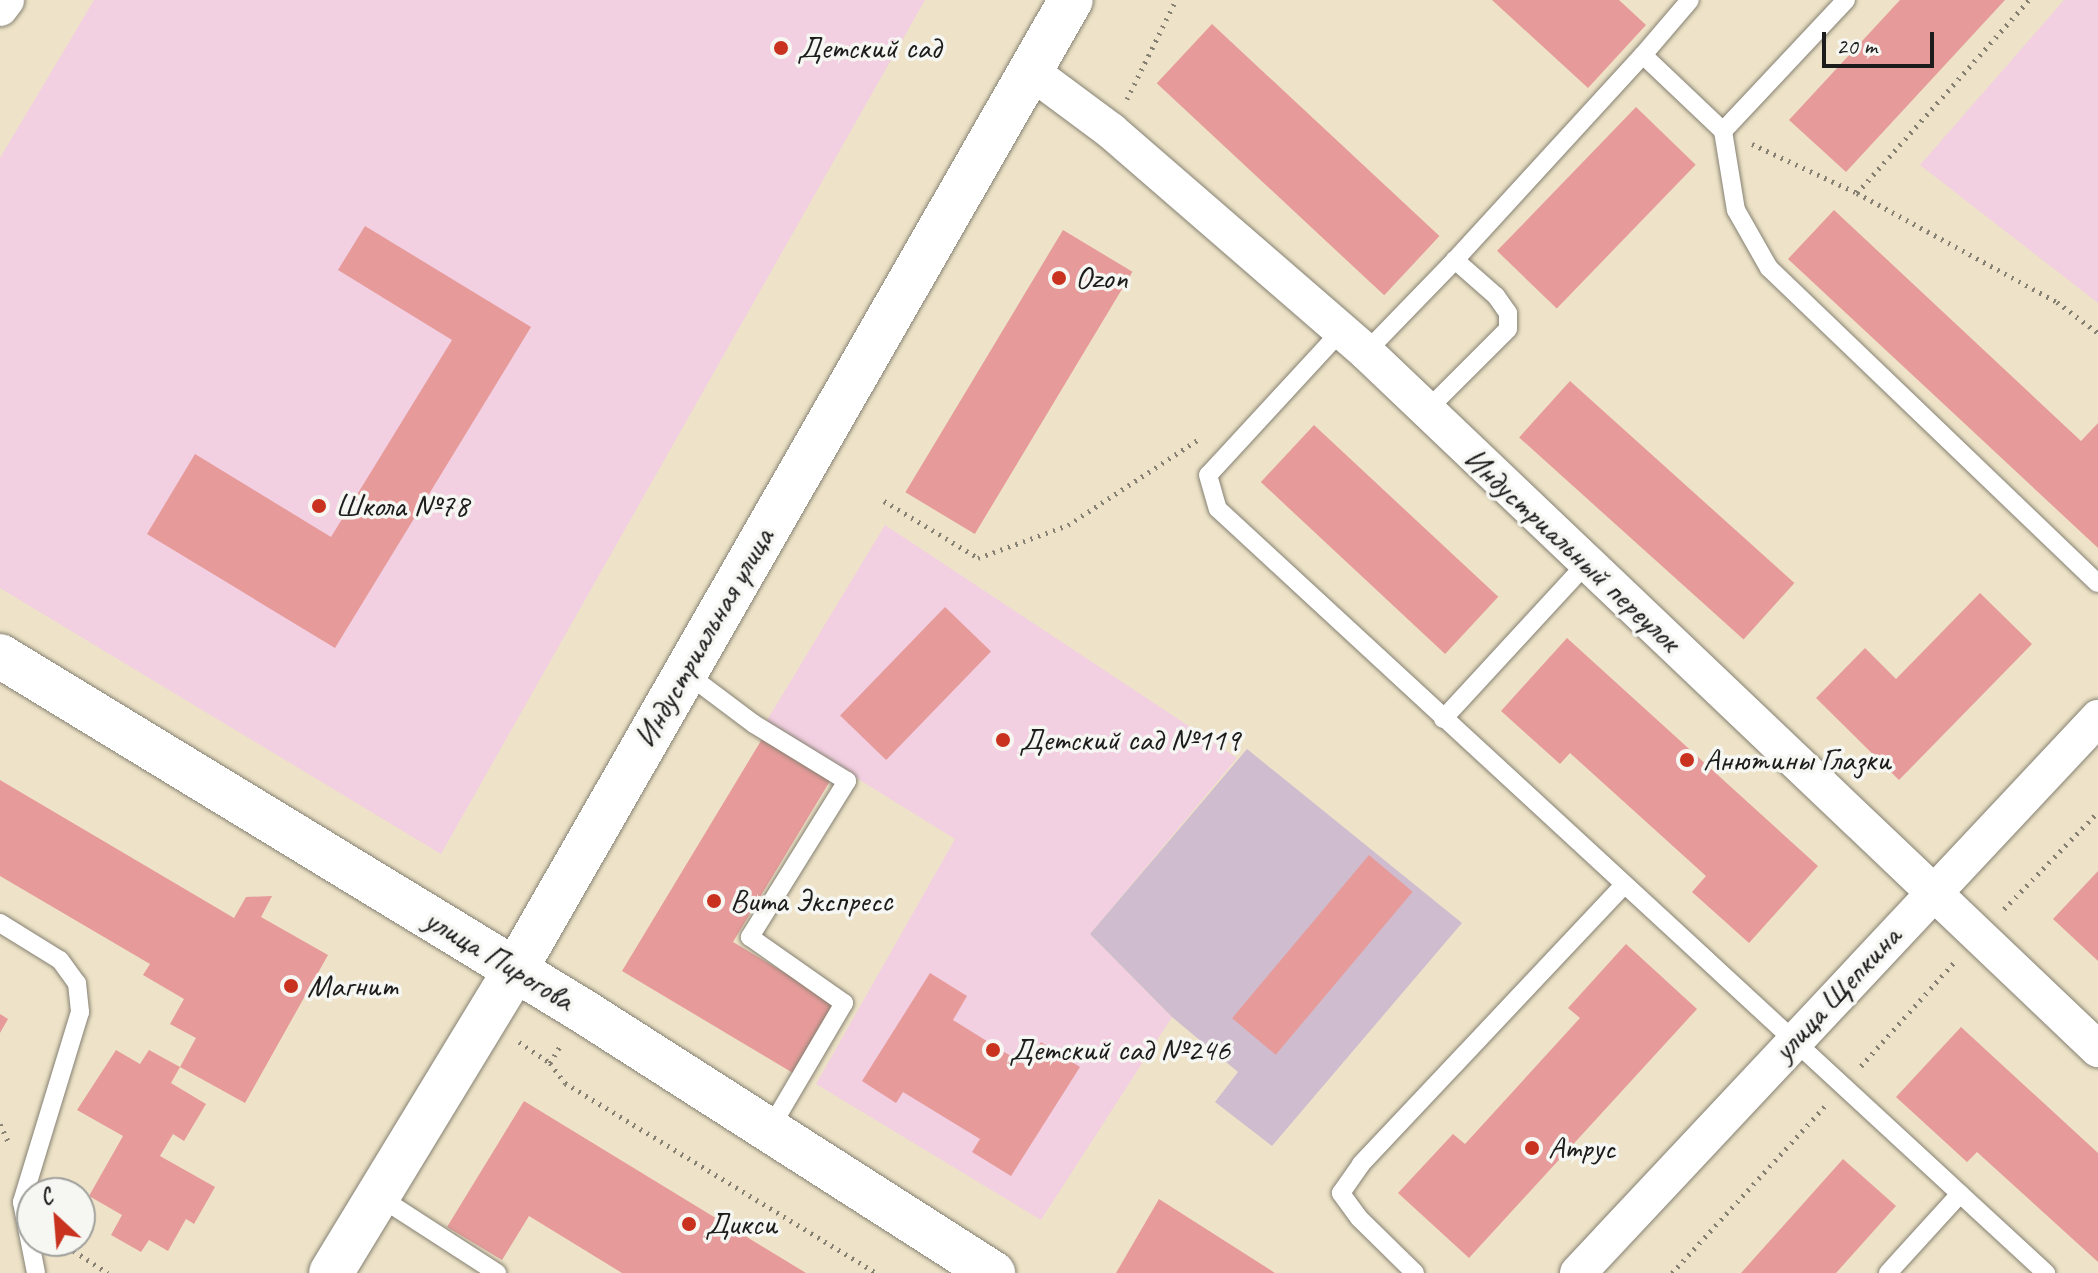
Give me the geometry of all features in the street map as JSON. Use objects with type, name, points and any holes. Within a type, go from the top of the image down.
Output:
[{"type":"street","points":[[0,8],[6,0]]},
{"type":"street","name":"Индустриальная улица","points":[[331,1273],[514,972],[1071,0]]},
{"type":"street","name":"Индустриальный переулок","points":[[1029,70],[1111,131],[1354,341],[1425,412],[1980,934],[2098,1049]]},
{"type":"street","name":"улица Пирогова","points":[[0,656],[514,972],[993,1273]]},
{"type":"street","name":"улица Щепкина","points":[[1578,1273],[2098,718]]},
{"type":"lane","points":[[1690,0],[1455,260],[1354,341],[1208,475],[1210,489],[1218,509],[2046,1273]]},
{"type":"lane","points":[[1723,131],[1846,0]]},
{"type":"lane","points":[[1643,55],[1723,131],[1736,210],[1769,268],[2098,583]]},
{"type":"lane","points":[[1425,412],[1508,329],[1508,313],[1496,296],[1455,260]]},
{"type":"lane","points":[[1443,719],[1586,564]]},
{"type":"lane","points":[[685,672],[754,724],[847,781],[750,937],[844,1003],[768,1132]]},
{"type":"lane","points":[[1415,1273],[1341,1193],[1361,1164],[1624,885]]},
{"type":"lane","points":[[0,923],[60,960],[77,983],[80,1012],[22,1202],[35,1273]]},
{"type":"lane","points":[[1888,1273],[1960,1194]]},
{"type":"lane","points":[[378,1196],[497,1273]]},
{"type":"path","points":[[1111,131],[1176,0]]},
{"type":"path","points":[[1857,193],[2029,0]]},
{"type":"path","points":[[1723,131],[1857,193],[2057,302],[2098,333]]},
{"type":"path","points":[[884,501],[978,558],[1068,525],[1211,432]]},
{"type":"path","points":[[1672,1273],[1980,934],[2098,812]]},
{"type":"path","points":[[508,1035],[550,1063],[565,1083],[876,1273]]},
{"type":"path","points":[[550,1063],[567,1036]]},
{"type":"path","points":[[84,1257],[108,1273]]},
{"type":"shaded area","name":"Школа №78","points":[[94,0],[925,0],[441,854],[0,588],[0,158]]},
{"type":"shaded area","points":[[2064,0],[2098,0],[2098,303],[1920,165]]},
{"type":"shaded area","points":[[885,525],[1237,758],[1090,934],[1172,1017],[1041,1220],[816,1084],[955,839],[766,722]]},
{"type":"shaded area","points":[[1247,749],[1462,923],[1272,1146],[1215,1102],[1238,1072],[1172,1017],[1090,934]]},
{"type":"building","points":[[1492,0],[1619,0],[1646,25],[1588,88]]},
{"type":"building","points":[[1900,0],[2005,0],[1846,172],[1789,120]]},
{"type":"building","points":[[1212,24],[1439,236],[1384,295],[1157,83]]},
{"type":"building","points":[[1636,107],[1696,165],[1557,309],[1497,251]]},
{"type":"building","points":[[1834,210],[2081,441],[2098,423],[2098,548],[1788,259]]},
{"type":"building","points":[[365,226],[531,327],[335,648],[147,534],[195,454],[331,537],[452,340],[338,270]]},
{"type":"building","points":[[1063,230],[1132,272],[975,534],[905,492]]},
{"type":"building","points":[[1570,381],[1794,583],[1744,640],[1519,437]]},
{"type":"building","points":[[1314,425],[1498,597],[1445,654],[1261,482]]},
{"type":"building","points":[[1980,593],[2032,644],[1899,780],[1816,698],[1865,648],[1896,679]]},
{"type":"building","points":[[945,607],[991,651],[886,760],[840,716]]},
{"type":"building","points":[[1567,638],[1818,866],[1749,943],[1692,892],[1706,876],[1570,753],[1560,764],[1501,711]]},
{"type":"building","points":[[762,739],[830,781],[733,942],[835,1003],[793,1073],[622,971]]},
{"type":"building","points":[[0,780],[234,918],[246,897],[272,896],[261,917],[328,955],[245,1103],[180,1067],[196,1038],[170,1024],[184,999],[143,975],[150,964],[0,876]]},
{"type":"building","points":[[1369,855],[1413,892],[1276,1055],[1232,1018]]},
{"type":"building","points":[[2098,871],[2098,961],[2053,919]]},
{"type":"building","points":[[1626,944],[1697,1009],[1469,1258],[1398,1193],[1453,1134],[1465,1144],[1580,1018],[1568,1008]]},
{"type":"building","points":[[930,973],[967,996],[953,1020],[1027,1066],[1041,1042],[1080,1067],[1011,1176],[972,1152],[980,1139],[903,1092],[896,1103],[862,1081]]},
{"type":"building","points":[[0,1014],[8,1019],[0,1033]]},
{"type":"building","points":[[1961,1027],[2098,1153],[2098,1262],[1977,1152],[1967,1162],[1896,1097]]},
{"type":"building","points":[[116,1050],[140,1064],[149,1050],[180,1067],[171,1083],[206,1104],[184,1141],[173,1134],[160,1156],[215,1187],[194,1224],[186,1219],[168,1251],[149,1240],[141,1252],[111,1235],[122,1215],[96,1200],[96,1184],[123,1136],[77,1110]]},
{"type":"building","points":[[524,1101],[806,1273],[622,1273],[529,1216],[502,1260],[447,1227]]},
{"type":"building","points":[[1843,1159],[1896,1206],[1836,1273],[1741,1273]]},
{"type":"building","points":[[1159,1199],[1275,1273],[1116,1273]]},
{"type":"place","name":"Детский сад","points":[[781,48]]},
{"type":"place","name":"Ozon","points":[[1059,278]]},
{"type":"place","name":"Школа №78","points":[[319,506]]},
{"type":"place","name":"Детский сад №119","points":[[1003,740]]},
{"type":"place","name":"Анютины Глазки","points":[[1687,760]]},
{"type":"place","name":"Вита Экспресс","points":[[714,901]]},
{"type":"place","name":"Магнит","points":[[291,986]]},
{"type":"place","name":"Детский сад №246","points":[[993,1050]]},
{"type":"place","name":"Атрус","points":[[1532,1148]]},
{"type":"place","name":"Дикси","points":[[689,1224]]}]
